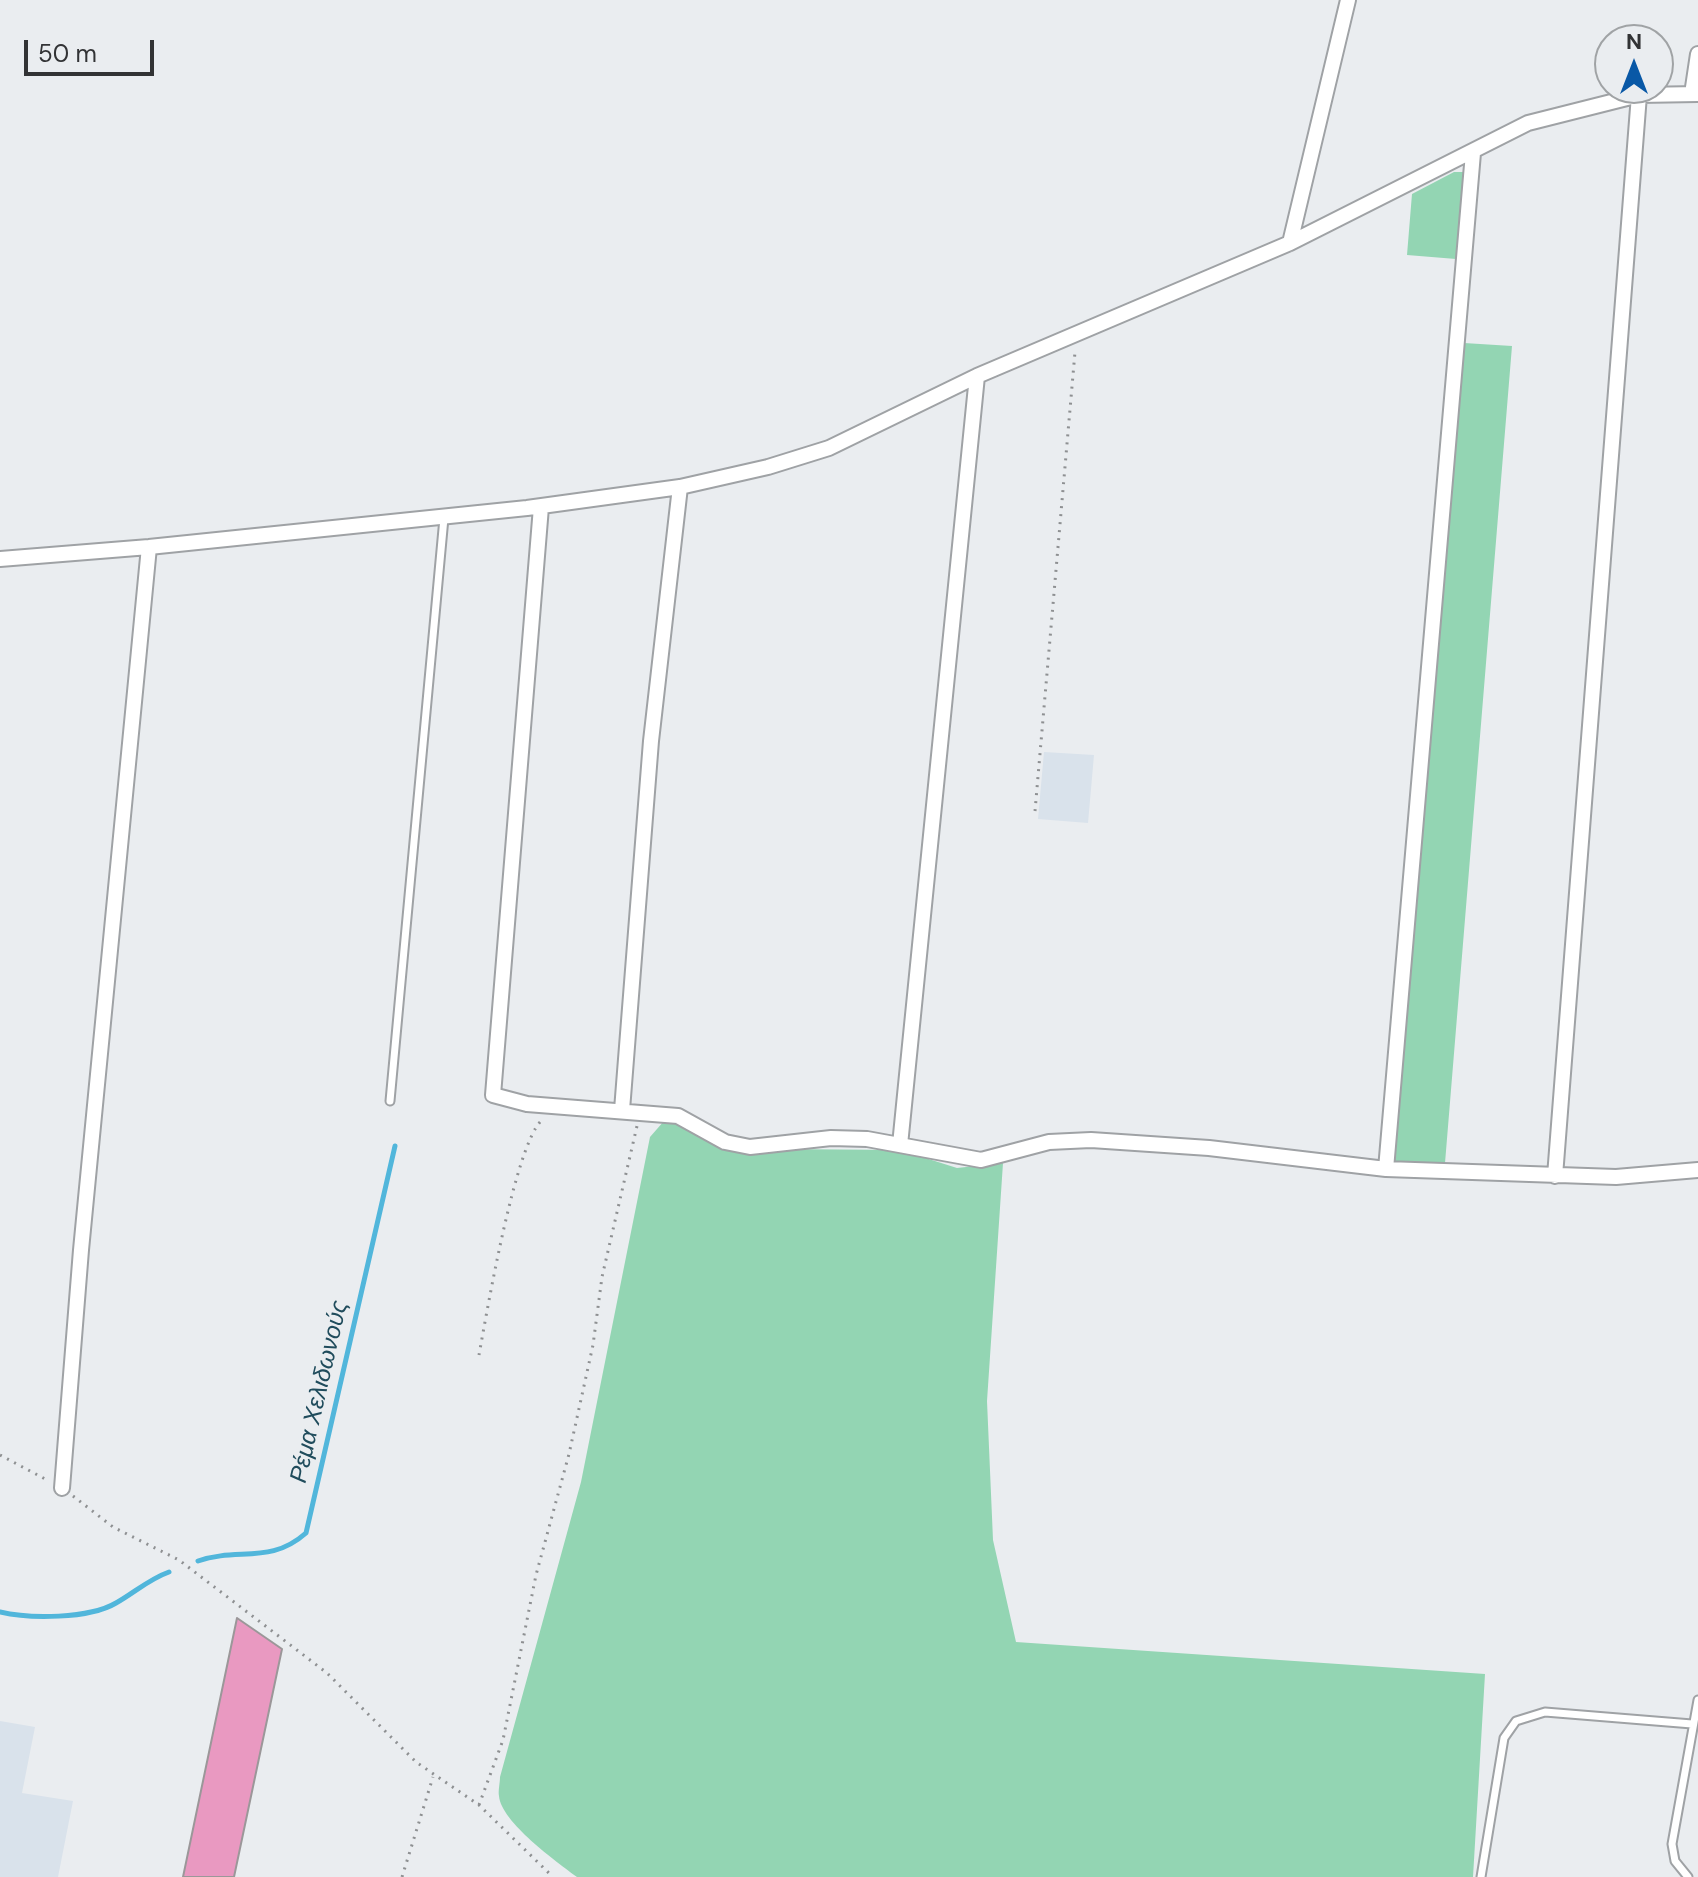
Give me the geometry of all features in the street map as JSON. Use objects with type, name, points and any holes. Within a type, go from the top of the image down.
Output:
[{"type":"street","points":[[1290,243],[1348,0]]},
{"type":"street","points":[[1674,94],[1695,94],[1698,54]]},
{"type":"street","points":[[0,559],[541,507],[680,487],[768,467],[829,448],[977,376],[1290,243],[1528,123],[1603,104]]},
{"type":"street","points":[[1555,1176],[1638,104]]},
{"type":"street","points":[[1386,1169],[1473,153]]},
{"type":"street","points":[[900,1145],[977,376]]},
{"type":"street","points":[[622,1110],[653,726],[680,487]]},
{"type":"street","points":[[541,507],[493,1095],[507,1101],[555,1107],[678,1116],[725,1142],[750,1147],[831,1138],[900,1145],[981,1160],[1049,1142],[1105,1141],[1209,1148],[1386,1169],[1616,1177],[1698,1170]]},
{"type":"street","points":[[62,1488],[81,1250],[149,547]]},
{"type":"lane","points":[[390,1101],[444,518]]},
{"type":"lane","points":[[1688,1877],[1675,1861],[1672,1844],[1698,1700]]},
{"type":"lane","points":[[1481,1877],[1504,1738],[1516,1721],[1545,1712],[1692,1724]]},
{"type":"path","points":[[1035,811],[1077,335]]},
{"type":"path","points":[[479,1355],[498,1260],[527,1146],[537,1125],[555,1107]]},
{"type":"path","points":[[479,1805],[503,1740],[536,1575],[569,1454],[593,1345],[602,1277],[640,1111]]},
{"type":"path","points":[[0,1455],[62,1488],[113,1527],[179,1560],[327,1673],[433,1776],[479,1805],[553,1877]]},
{"type":"path","points":[[402,1877],[433,1776]]},
{"type":"shaded area","points":[[1044,752],[1094,755],[1088,823],[1038,819]]},
{"type":"shaded area","points":[[0,1721],[35,1727],[22,1793],[73,1801],[58,1877],[0,1877]]},
{"type":"green space","points":[[1454,172],[1464,172],[1456,259],[1407,255],[1412,194]]},
{"type":"green space","points":[[1464,343],[1512,346],[1445,1163],[1393,1161]]},
{"type":"green space","points":[[674,1119],[711,1140],[775,1149],[900,1150],[957,1168],[1003,1163],[987,1401],[993,1540],[1016,1642],[1485,1674],[1473,1877],[577,1877],[531,1841],[502,1806],[500,1777],[581,1482],[650,1137],[664,1121]]},
{"type":"building","points":[[237,1618],[282,1649],[234,1877],[183,1877]]},
{"type":"waterway","name":"Ρέμα Χελιδωνούς","points":[[198,1561],[280,1549],[306,1533],[395,1146]]},
{"type":"waterway","name":"Ρέμα Χελιδωνούς","points":[[0,1612],[27,1616],[91,1612],[116,1603],[169,1572]]}]
